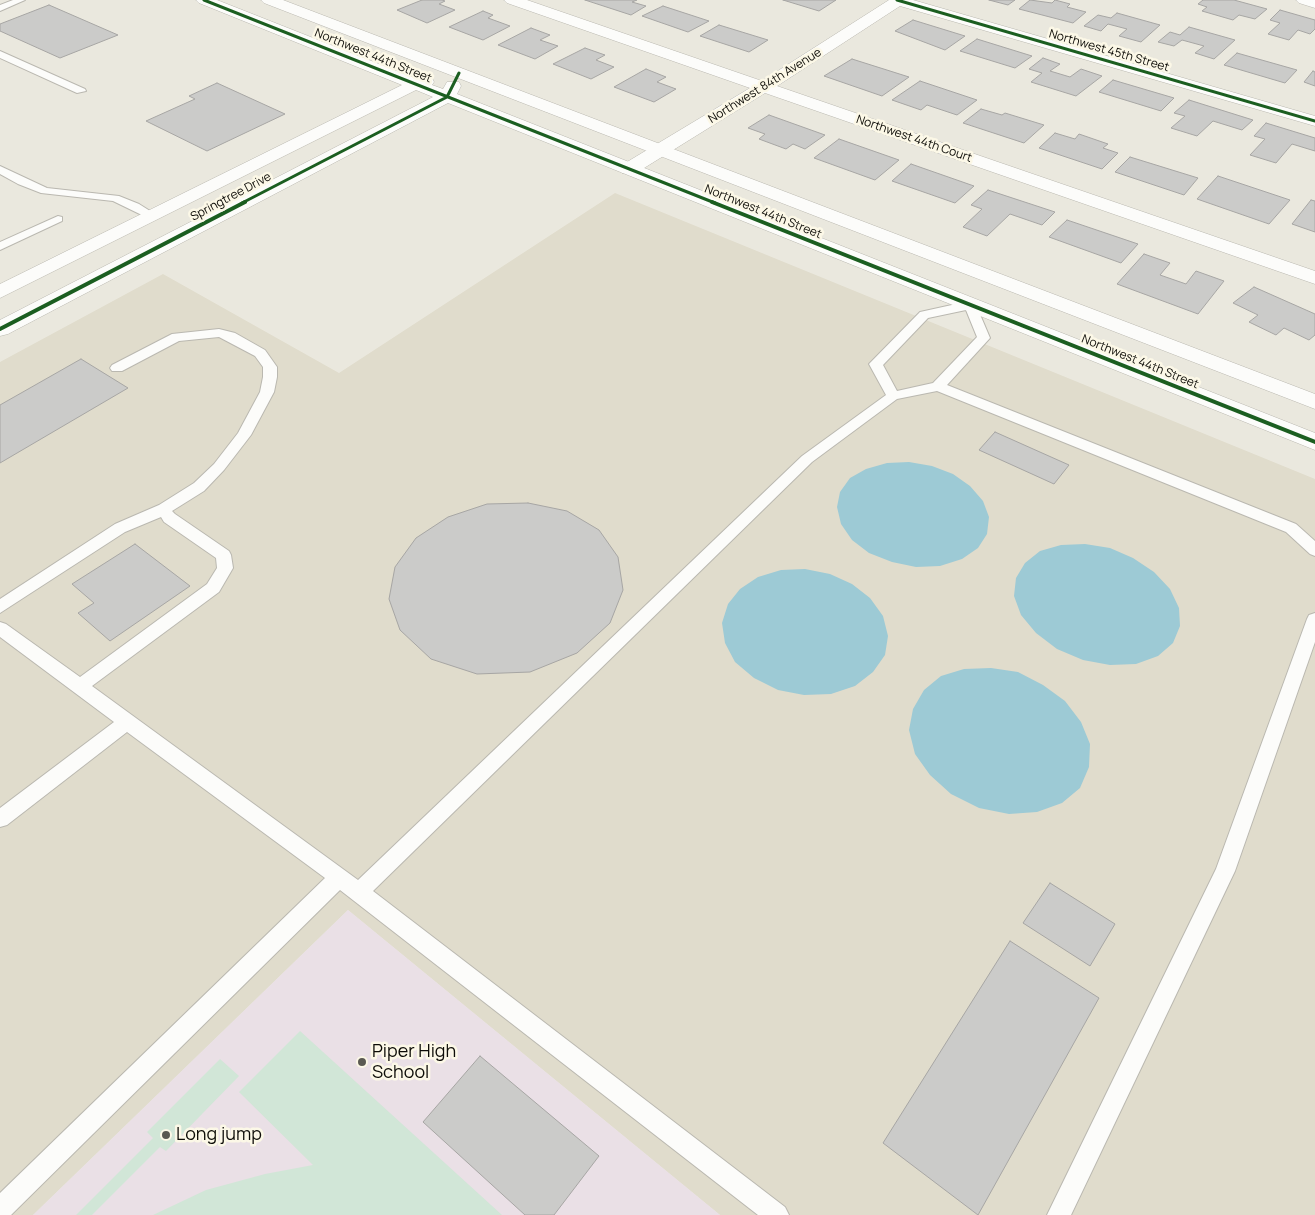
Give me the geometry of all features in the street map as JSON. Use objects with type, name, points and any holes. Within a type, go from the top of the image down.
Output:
[{"type":"street","name":"Northwest 44th Street","points":[[204,0],[1315,442]]},
{"type":"street","name":"Northwest 44th Street","points":[[269,0],[1315,402]]},
{"type":"street","name":"Northwest 44th Court","points":[[512,0],[1315,278]]},
{"type":"street","name":"Northwest 84th Avenue","points":[[629,169],[764,87],[898,0]]},
{"type":"street","name":"Northwest 45th Street","points":[[898,0],[1315,121]]},
{"type":"street","points":[[1304,0],[1315,3]]},
{"type":"street","name":"Springtree Drive","points":[[0,292],[416,84],[459,73]]},
{"type":"street","points":[[447,97],[459,73]]},
{"type":"street","name":"Springtree Drive","points":[[0,329],[447,97]]},
{"type":"street","points":[[970,305],[997,280]]},
{"type":"lane","points":[[0,8],[21,0]]},
{"type":"lane","points":[[0,54],[81,91]]},
{"type":"lane","points":[[0,170],[22,182],[45,191],[115,198],[136,206],[152,216]]},
{"type":"lane","points":[[0,246],[58,219]]},
{"type":"lane","points":[[359,892],[807,459],[893,396],[938,386],[984,338],[970,305],[924,315],[876,364],[893,396]]},
{"type":"lane","points":[[0,607],[120,528],[164,509],[200,487],[219,467],[244,435],[267,392],[270,368],[260,353],[241,341],[230,336],[208,333],[177,337],[164,342],[118,368]]},
{"type":"lane","points":[[938,386],[1291,528],[1315,550]]},
{"type":"lane","points":[[79,687],[213,588],[225,568],[223,555],[169,518],[164,509]]},
{"type":"lane","points":[[1059,1215],[1225,871],[1315,620]]},
{"type":"lane","points":[[0,628],[359,892],[777,1215]]},
{"type":"lane","points":[[0,819],[127,722]]},
{"type":"lane","points":[[0,1209],[339,878]]},
{"type":"shaded area","points":[[615,193],[1315,479],[1315,1215],[720,1215],[348,910],[33,1215],[0,1215],[0,362],[163,274],[339,373]]},
{"type":"shaded area","name":"Piper High School","points":[[348,910],[720,1215],[33,1215]]},
{"type":"green space","points":[[300,1031],[502,1215],[153,1215],[206,1190],[265,1174],[313,1165],[239,1092]]},
{"type":"green space","name":"Long jump","points":[[220,1059],[239,1076],[166,1151],[160,1147],[92,1215],[76,1215],[153,1138],[147,1132]]},
{"type":"water","points":[[909,462],[932,466],[953,474],[970,486],[983,501],[989,517],[987,534],[978,548],[962,559],[940,566],[916,567],[892,562],[869,553],[852,540],[841,524],[837,507],[840,492],[850,478],[866,469],[887,463]]},
{"type":"water","points":[[1085,544],[1110,548],[1133,558],[1154,572],[1170,589],[1179,608],[1180,626],[1173,643],[1158,656],[1136,664],[1110,665],[1083,660],[1057,649],[1036,633],[1021,615],[1014,596],[1016,578],[1025,563],[1040,551],[1061,545]]},
{"type":"water","points":[[805,569],[830,574],[852,584],[870,598],[883,616],[888,636],[885,655],[873,672],[855,686],[831,694],[804,695],[778,690],[754,678],[735,662],[725,643],[722,623],[728,604],[740,589],[758,577],[781,570]]},
{"type":"water","points":[[991,668],[1018,672],[1043,685],[1065,701],[1081,722],[1090,744],[1089,767],[1080,788],[1062,803],[1037,812],[1009,814],[979,808],[951,794],[930,775],[915,754],[909,730],[913,709],[924,690],[941,676],[964,669]]},
{"type":"building","points":[[422,0],[442,0],[445,1],[439,4],[455,10],[427,23],[397,10]]},
{"type":"building","points":[[585,0],[637,0],[632,2],[646,6],[631,15]]},
{"type":"building","points":[[783,0],[836,0],[819,11]]},
{"type":"building","points":[[989,0],[1015,0],[1008,5]]},
{"type":"building","points":[[1030,0],[1052,3],[1055,0],[1070,4],[1067,7],[1086,12],[1073,23],[1019,9]]},
{"type":"building","points":[[1203,0],[1234,0],[1267,9],[1255,19],[1239,15],[1233,20],[1202,11],[1207,7],[1198,4]]},
{"type":"building","points":[[49,5],[118,35],[60,58],[0,31],[0,24]]},
{"type":"building","points":[[663,6],[709,21],[688,32],[642,16]]},
{"type":"building","points":[[1280,10],[1315,20],[1315,29],[1310,34],[1298,30],[1289,40],[1268,34],[1280,23],[1270,20]]},
{"type":"building","points":[[483,11],[493,15],[488,18],[510,26],[483,40],[449,27]]},
{"type":"building","points":[[1117,13],[1160,25],[1141,42],[1119,36],[1127,29],[1108,24],[1101,31],[1084,26],[1098,15],[1111,18]]},
{"type":"building","points":[[913,20],[965,36],[945,50],[895,31]]},
{"type":"building","points":[[719,25],[768,40],[749,52],[700,36]]},
{"type":"building","points":[[1189,27],[1235,40],[1214,59],[1195,53],[1204,46],[1182,40],[1174,46],[1158,42],[1170,32],[1180,35]]},
{"type":"building","points":[[531,28],[550,35],[540,40],[558,46],[535,59],[498,45]]},
{"type":"building","points":[[977,39],[1032,56],[1015,68],[960,51]]},
{"type":"building","points":[[585,48],[605,55],[596,60],[614,67],[591,79],[553,64]]},
{"type":"building","points":[[1237,53],[1297,70],[1285,83],[1224,65]]},
{"type":"building","points":[[1043,58],[1060,64],[1050,71],[1070,77],[1081,69],[1102,76],[1076,96],[1031,82],[1042,73],[1029,69]]},
{"type":"building","points":[[852,59],[909,77],[882,96],[824,76]]},
{"type":"building","points":[[646,69],[666,77],[657,82],[676,89],[654,102],[614,87]]},
{"type":"building","points":[[1313,71],[1315,72],[1315,86],[1304,82]]},
{"type":"building","points":[[1113,80],[1174,98],[1161,111],[1099,92]]},
{"type":"building","points":[[920,81],[977,100],[957,115],[927,105],[921,110],[892,100]]},
{"type":"building","points":[[217,83],[285,114],[207,151],[146,121],[195,99],[189,96]]},
{"type":"building","points":[[1189,100],[1253,120],[1242,130],[1213,121],[1197,136],[1171,128],[1185,116],[1174,113]]},
{"type":"building","points":[[981,109],[1002,115],[1005,113],[1044,125],[1024,143],[963,123]]},
{"type":"building","points":[[769,115],[825,135],[805,149],[793,144],[786,149],[759,139],[765,134],[748,128]]},
{"type":"building","points":[[1266,123],[1315,138],[1315,151],[1292,144],[1276,163],[1250,155],[1265,139],[1254,136]]},
{"type":"building","points":[[1055,133],[1075,139],[1079,134],[1108,144],[1103,148],[1118,153],[1102,169],[1039,148]]},
{"type":"building","points":[[839,139],[899,160],[875,180],[814,158]]},
{"type":"building","points":[[1130,157],[1198,178],[1184,195],[1115,172]]},
{"type":"building","points":[[911,164],[974,186],[955,203],[892,181]]},
{"type":"building","points":[[1218,176],[1290,200],[1269,224],[1197,199]]},
{"type":"building","points":[[988,190],[1055,212],[1042,225],[1010,214],[987,236],[963,227],[982,209],[971,205]]},
{"type":"building","points":[[1311,200],[1315,201],[1315,232],[1292,224]]},
{"type":"building","points":[[1067,220],[1138,244],[1121,263],[1049,237]]},
{"type":"building","points":[[1144,254],[1170,263],[1160,275],[1186,284],[1196,271],[1224,281],[1198,314],[1117,284]]},
{"type":"building","points":[[1254,287],[1315,314],[1315,335],[1309,340],[1284,328],[1276,335],[1249,322],[1258,315],[1233,303]]},
{"type":"building","points":[[81,359],[128,388],[0,463],[0,405]]},
{"type":"building","points":[[995,432],[1069,465],[1054,484],[979,450]]},
{"type":"building","points":[[528,503],[567,511],[599,530],[618,557],[623,590],[610,623],[577,653],[530,672],[477,674],[431,659],[400,630],[389,599],[395,567],[416,538],[448,517],[487,504]]},
{"type":"building","points":[[135,544],[190,586],[110,641],[78,613],[94,603],[72,584]]},
{"type":"building","points":[[1050,883],[1115,924],[1090,966],[1023,923]]},
{"type":"building","points":[[1010,941],[1099,998],[978,1215],[883,1143]]},
{"type":"building","points":[[480,1056],[599,1156],[554,1215],[525,1215],[423,1122]]},
{"type":"cycle path","points":[[204,0],[1315,442]]},
{"type":"cycle path","points":[[897,0],[1315,121]]},
{"type":"cycle path","points":[[0,329],[447,97],[459,73]]},
{"type":"place","name":"Piper High School","points":[[362,1062]]},
{"type":"place","name":"Long jump","points":[[166,1135]]}]
